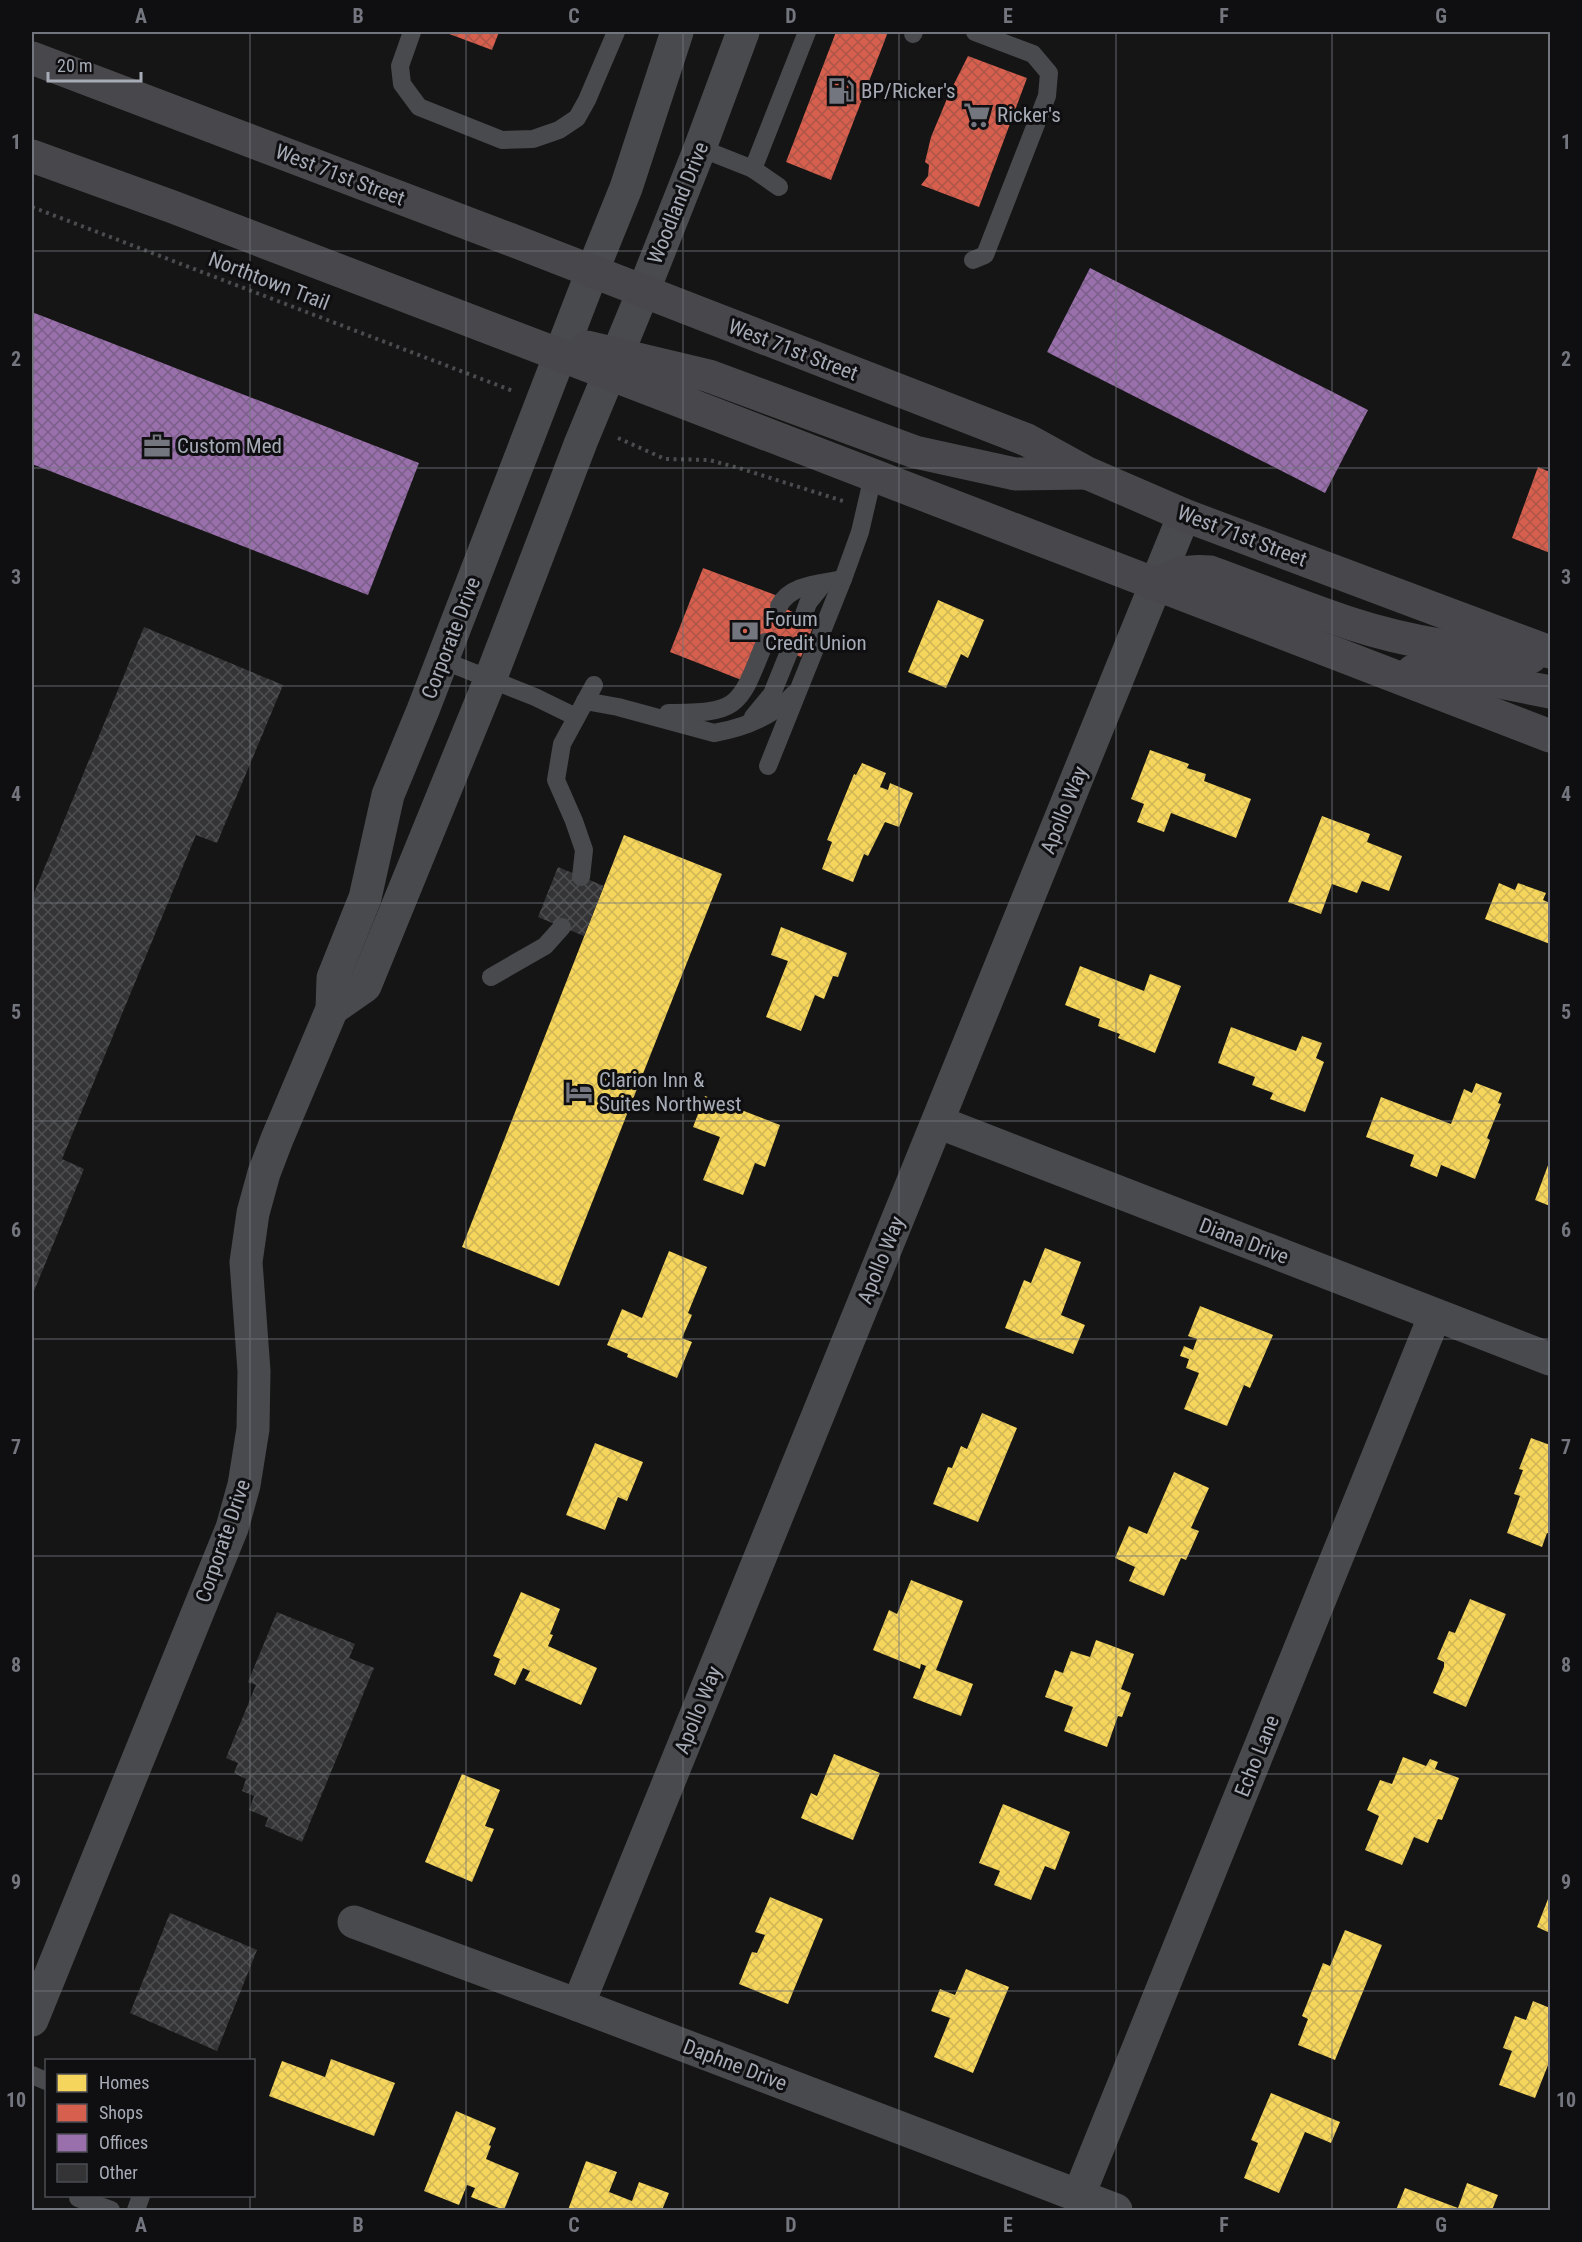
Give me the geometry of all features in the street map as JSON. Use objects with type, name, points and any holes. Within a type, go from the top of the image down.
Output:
[{"type":"main road","name":"West 71st Street","points":[[32,57],[1027,440],[1088,473],[1184,515],[1551,652]]},
{"type":"main road","points":[[32,156],[173,207],[560,356],[709,376],[915,452],[1015,474],[1088,473]]},
{"type":"main road","points":[[613,364],[873,476],[1551,736]]},
{"type":"main road","points":[[1155,585],[1178,573],[1210,572],[1353,624],[1408,639],[1471,651],[1551,659]]},
{"type":"main road","points":[[1375,668],[1469,676],[1551,692]]},
{"type":"street","points":[[592,272],[626,188],[676,32]]},
{"type":"street","name":"Woodland Drive","points":[[613,364],[700,148],[743,32]]},
{"type":"street","name":"Corporate Drive","points":[[32,2020],[227,1542],[240,1499],[252,1429],[254,1371],[246,1262],[253,1213],[277,1139],[332,1009],[333,978],[365,898],[388,795],[592,272]]},
{"type":"street","points":[[332,1009],[365,986],[490,680],[613,364]]},
{"type":"street","name":"Apollo Way","points":[[578,2005],[1184,515]]},
{"type":"street","name":"Diana Drive","points":[[938,1122],[1551,1359]]},
{"type":"street","name":"Echo Lane","points":[[1078,2197],[1435,1315]]},
{"type":"street","name":"Daphne Drive","points":[[354,1922],[578,2005],[1116,2211]]},
{"type":"lane","points":[[412,32],[400,66],[402,84],[419,107],[502,140],[533,140],[559,130],[577,118],[616,32]]},
{"type":"lane","points":[[753,169],[807,32]]},
{"type":"lane","points":[[973,260],[985,255],[1047,96],[1049,73],[1032,54],[975,32]]},
{"type":"lane","points":[[700,148],[753,169],[779,188]]},
{"type":"lane","points":[[768,765],[843,579],[860,532],[873,476]]},
{"type":"lane","points":[[817,585],[808,603],[791,611],[783,598],[792,591],[817,585],[843,579]]},
{"type":"lane","points":[[745,724],[772,694],[776,647]]},
{"type":"lane","points":[[642,713],[718,711],[732,704],[742,695],[776,647]]},
{"type":"lane","points":[[674,722],[714,723],[730,719],[743,711],[759,689],[776,647]]},
{"type":"lane","points":[[442,660],[535,697],[585,701],[642,713],[714,733],[730,730],[767,716],[785,703],[799,687]]},
{"type":"lane","points":[[581,877],[584,850],[556,780],[562,744],[585,701]]},
{"type":"lane","points":[[491,977],[545,946],[562,927]]},
{"type":"lane","points":[[78,2197],[111,2211]]},
{"type":"path","name":"Northtown Trail","points":[[32,207],[496,383]]},
{"type":"path","points":[[637,447],[665,459],[709,460],[846,502]]},
{"type":"building: Homes","points":[[938,600],[984,620],[968,658],[961,654],[946,688],[908,672]]},
{"type":"building: Homes","points":[[1150,750],[1189,764],[1187,768],[1206,774],[1204,781],[1251,799],[1236,838],[1171,813],[1164,832],[1137,822],[1144,804],[1131,799]]},
{"type":"building: Homes","points":[[862,763],[886,773],[880,787],[888,790],[890,783],[913,793],[899,827],[885,822],[868,856],[864,854],[853,882],[822,869],[832,842],[827,840],[854,774],[856,775]]},
{"type":"building: Homes","points":[[1322,816],[1370,834],[1367,842],[1402,856],[1389,891],[1362,881],[1357,893],[1332,884],[1321,914],[1288,902]]},
{"type":"building: Homes","name":"Clarion Inn & Suites Northwest","points":[[624,835],[722,874],[559,1286],[462,1247]]},
{"type":"building: Homes","points":[[1499,883],[1515,890],[1518,883],[1546,893],[1543,900],[1550,903],[1550,944],[1485,919]]},
{"type":"building: Homes","points":[[781,927],[847,953],[838,977],[833,976],[824,999],[815,995],[801,1031],[766,1017],[788,961],[771,955]]},
{"type":"building: Homes","points":[[1080,966],[1144,991],[1150,974],[1181,986],[1155,1053],[1118,1038],[1120,1034],[1098,1026],[1100,1019],[1065,1005]]},
{"type":"building: Homes","points":[[1231,1027],[1296,1051],[1302,1036],[1322,1043],[1316,1058],[1324,1062],[1305,1112],[1270,1099],[1273,1093],[1252,1085],[1255,1077],[1218,1063]]},
{"type":"building: Homes","points":[[1476,1083],[1502,1093],[1498,1103],[1501,1104],[1487,1138],[1490,1140],[1475,1179],[1441,1165],[1437,1177],[1410,1166],[1414,1155],[1366,1137],[1381,1097],[1451,1124],[1464,1089],[1472,1093]]},
{"type":"building: Homes","points":[[705,1096],[780,1125],[765,1167],[755,1163],[743,1195],[703,1180],[720,1137],[693,1127]]},
{"type":"building: Homes","points":[[1550,1160],[1550,1206],[1535,1200]]},
{"type":"building: Homes","points":[[1045,1248],[1081,1262],[1061,1315],[1085,1325],[1073,1354],[1005,1328],[1024,1280],[1031,1283]]},
{"type":"building: Homes","points":[[669,1251],[707,1267],[688,1313],[692,1315],[682,1338],[692,1342],[677,1378],[627,1357],[628,1354],[607,1345],[622,1309],[642,1318]]},
{"type":"building: Homes","points":[[1200,1306],[1273,1335],[1250,1388],[1244,1385],[1227,1426],[1184,1409],[1199,1373],[1186,1368],[1189,1359],[1180,1356],[1184,1346],[1193,1350],[1197,1339],[1188,1336]]},
{"type":"building: Homes","points":[[982,1413],[1017,1428],[978,1522],[933,1504],[948,1467],[952,1468],[961,1446],[967,1449]]},
{"type":"building: Homes","points":[[1531,1438],[1550,1445],[1550,1534],[1547,1533],[1542,1547],[1507,1533],[1520,1496],[1514,1494],[1523,1470],[1519,1469]]},
{"type":"building: Homes","points":[[595,1443],[643,1462],[627,1501],[618,1497],[605,1530],[566,1515]]},
{"type":"building: Homes","points":[[1174,1472],[1209,1488],[1191,1528],[1199,1531],[1186,1560],[1181,1558],[1164,1596],[1129,1581],[1135,1567],[1115,1558],[1129,1526],[1147,1534]]},
{"type":"building: Homes","points":[[911,1580],[963,1601],[936,1670],[973,1684],[961,1716],[913,1698],[926,1666],[921,1664],[920,1669],[873,1650],[889,1610],[897,1614]]},
{"type":"building: Homes","points":[[521,1592],[560,1609],[548,1646],[597,1668],[581,1705],[525,1680],[530,1671],[523,1668],[515,1685],[494,1675],[500,1659],[493,1656]]},
{"type":"building: Homes","points":[[1470,1599],[1506,1614],[1466,1707],[1433,1693],[1444,1667],[1444,1662],[1437,1659],[1449,1631],[1455,1633]]},
{"type":"building: Homes","points":[[1096,1640],[1134,1654],[1121,1689],[1131,1693],[1122,1717],[1118,1716],[1107,1747],[1064,1731],[1073,1707],[1045,1697],[1055,1670],[1063,1673],[1071,1651],[1090,1657]]},
{"type":"building: Homes","points":[[834,1754],[880,1773],[853,1840],[801,1818],[811,1793],[817,1796]]},
{"type":"building: Homes","points":[[1403,1757],[1426,1766],[1430,1759],[1438,1762],[1435,1769],[1459,1778],[1442,1820],[1438,1819],[1428,1843],[1414,1837],[1402,1865],[1365,1850],[1379,1816],[1367,1810],[1380,1780],[1392,1784]]},
{"type":"building: Homes","points":[[462,1774],[500,1790],[485,1826],[494,1829],[472,1882],[425,1862]]},
{"type":"building: Homes","points":[[1003,1804],[1070,1832],[1055,1870],[1045,1866],[1031,1900],[994,1885],[1000,1871],[979,1863]]},
{"type":"building: Homes","points":[[1550,1894],[1550,1933],[1537,1927]]},
{"type":"building: Homes","points":[[770,1897],[823,1919],[788,2004],[739,1984],[752,1952],[757,1953],[765,1935],[755,1932]]},
{"type":"building: Homes","points":[[1345,1930],[1382,1945],[1335,2060],[1298,2045],[1308,2019],[1302,2016],[1323,1963],[1330,1966]]},
{"type":"building: Homes","points":[[966,1969],[1009,1987],[973,2073],[934,2057],[950,2018],[931,2011],[940,1989],[955,1995]]},
{"type":"building: Homes","points":[[1533,2001],[1550,2008],[1550,2060],[1535,2098],[1499,2085],[1512,2051],[1503,2048],[1515,2016],[1526,2020]]},
{"type":"building: Homes","points":[[331,2059],[395,2083],[374,2136],[269,2096],[282,2061],[325,2077]]},
{"type":"building: Homes","points":[[1271,2093],[1340,2122],[1331,2143],[1305,2132],[1279,2193],[1244,2178],[1258,2143],[1251,2140]]},
{"type":"building: Homes","points":[[456,2111],[496,2128],[486,2159],[519,2173],[504,2210],[471,2197],[475,2188],[467,2185],[459,2205],[424,2191]]},
{"type":"building: Homes","points":[[586,2161],[617,2172],[609,2192],[632,2201],[639,2182],[669,2193],[662,2210],[568,2210]]},
{"type":"building: Homes","points":[[1467,2183],[1498,2195],[1492,2210],[1396,2210],[1405,2188],[1458,2208]]},
{"type":"building: Shops","points":[[444,32],[499,32],[492,50]]},
{"type":"building: Shops","points":[[836,32],[888,32],[831,180],[786,162]]},
{"type":"building: Shops","name":"Ricker's","points":[[968,56],[1027,78],[979,207],[921,185],[928,176],[929,165],[925,162],[931,137]]},
{"type":"building: Shops","points":[[1538,467],[1550,472],[1550,553],[1512,538]]},
{"type":"building: Shops","name":"Forum Credit Union","points":[[703,568],[778,596],[775,604],[815,622],[801,657],[760,640],[744,681],[670,652]]},
{"type":"building: Offices","points":[[1090,268],[1368,410],[1325,493],[1047,352]]},
{"type":"building: Offices","points":[[32,312],[419,463],[368,595],[32,464]]},
{"type":"building: Other","points":[[144,627],[283,685],[217,843],[196,835],[62,1159],[84,1169],[32,1296],[32,898]]},
{"type":"building: Other","points":[[558,867],[604,886],[584,936],[538,917]]},
{"type":"building: Other","points":[[277,1612],[355,1644],[349,1658],[374,1668],[302,1842],[265,1826],[268,1818],[249,1810],[254,1796],[242,1791],[246,1779],[234,1773],[238,1763],[226,1758],[256,1685],[248,1682]]},
{"type":"building: Other","points":[[170,1913],[257,1950],[217,2051],[130,2013]]},
{"type":"place","name":"BP/Ricker's","points":[[841,91]]},
{"type":"place","name":"Ricker's","points":[[977,115]]},
{"type":"place","name":"Custom Med","points":[[157,446]]},
{"type":"place","name":"Forum Credit Union","points":[[745,631]]},
{"type":"place","name":"Clarion Inn & Suites Northwest","points":[[579,1092]]}]
